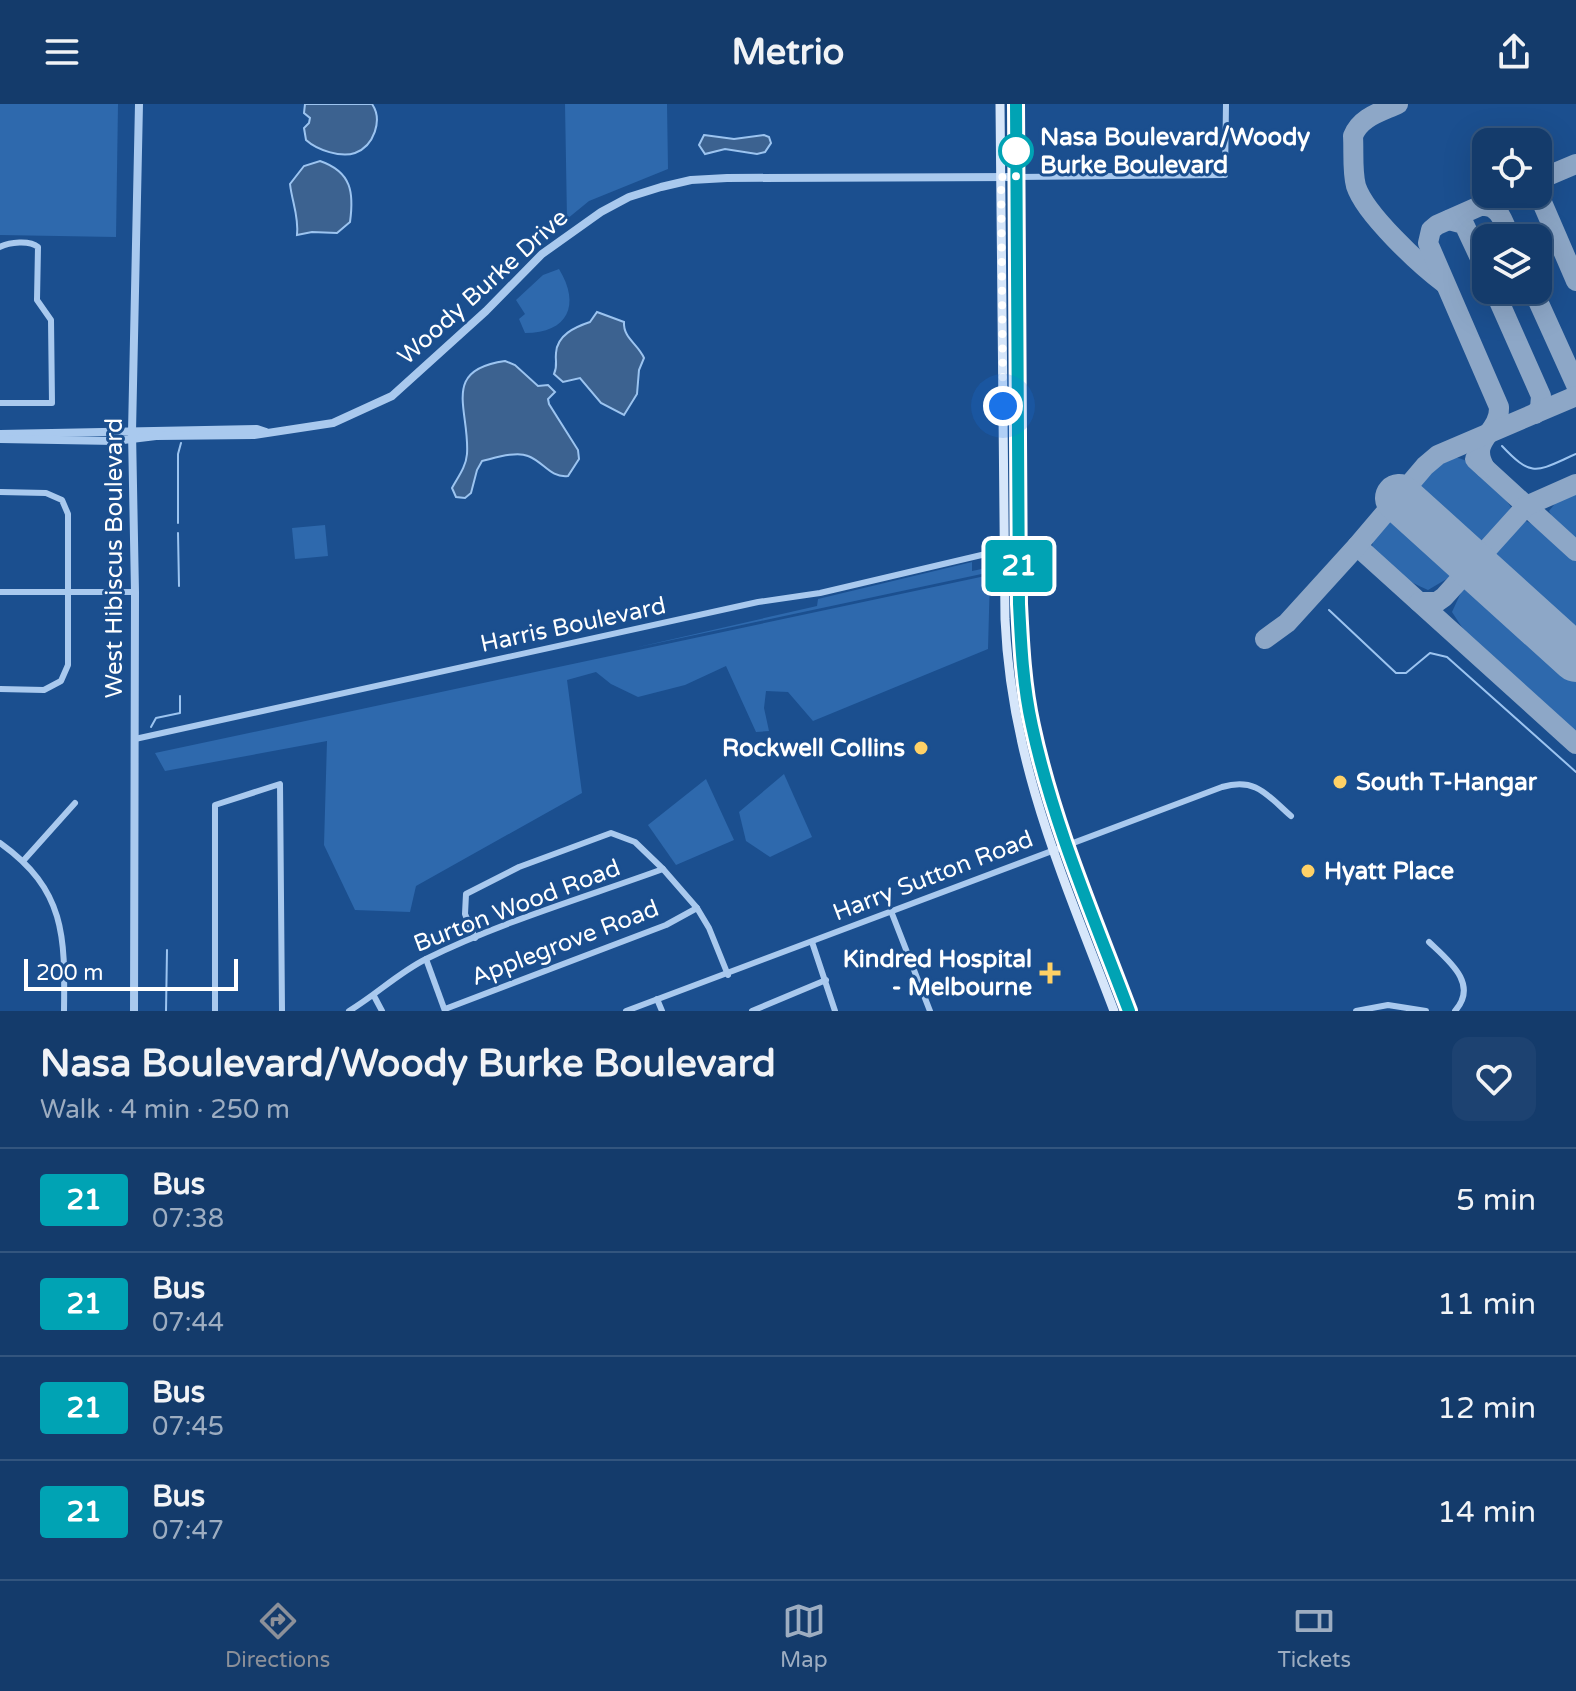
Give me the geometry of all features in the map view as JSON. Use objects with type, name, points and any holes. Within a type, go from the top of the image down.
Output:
[{"type":"main road","points":[[1000,104],[1006,643],[1014,713],[1031,784],[1053,850],[1114,1011]]},
{"type":"main road","points":[[1015,104],[1021,646],[1028,707],[1042,766],[1067,844],[1129,1011]]},
{"type":"main road","points":[[1004,435],[1019,435]]},
{"type":"street","name":"West Hibiscus Boulevard","points":[[134,1011],[135,592],[132,436],[139,104]]},
{"type":"street","points":[[1016,177],[1225,175],[1226,104]]},
{"type":"street","name":"Woody Burke Drive","points":[[0,436],[132,436],[257,429],[266,432],[302,430],[333,423],[392,396],[570,231],[629,197],[691,180],[1016,177]]},
{"type":"street","points":[[0,247],[33,243],[38,247],[37,300],[51,320],[52,403],[0,403]]},
{"type":"street","points":[[0,492],[46,493],[62,500],[68,514],[69,593],[68,665],[61,681],[44,690],[0,689]]},
{"type":"street","name":"Harris Boulevard","points":[[135,739],[758,602],[820,593],[1004,551],[1019,551]]},
{"type":"street","points":[[0,592],[135,592]]},
{"type":"street","name":"Harry Sutton Road","points":[[629,1010],[1067,844],[1238,783],[1259,789],[1291,816]]},
{"type":"street","points":[[215,1011],[215,805],[280,784],[282,1011]]},
{"type":"street","points":[[24,860],[75,803]]},
{"type":"street","points":[[475,938],[465,914],[466,894],[519,867],[611,833],[635,842],[697,908],[709,928],[728,975]]},
{"type":"street","points":[[0,843],[24,860],[45,889],[61,925],[64,1011]]},
{"type":"street","name":"Burton Wood Road","points":[[349,1011],[374,996],[394,977],[426,959],[663,869]]},
{"type":"street","name":"Applegrove Road","points":[[445,1010],[666,925],[697,908]]},
{"type":"street","points":[[891,911],[930,1011]]},
{"type":"street","points":[[812,942],[835,1011]]},
{"type":"street","points":[[1429,942],[1455,967],[1464,983],[1463,1001],[1455,1011]]},
{"type":"street","points":[[426,959],[445,1010]]},
{"type":"street","points":[[752,1011],[826,980]]},
{"type":"street","points":[[374,996],[382,1011]]},
{"type":"street","points":[[657,999],[662,1011]]},
{"type":"street","points":[[780,1001],[784,1011]]},
{"type":"street","points":[[1356,1011],[1395,1005],[1426,1011]]},
{"type":"shaded area","points":[[0,104],[118,104],[116,237],[0,235]]},
{"type":"shaded area","points":[[305,104],[372,104],[377,117],[372,139],[362,150],[343,154],[311,144],[306,140],[304,128],[310,118],[304,113]]},
{"type":"shaded area","points":[[565,104],[667,104],[668,169],[589,201],[567,219]]},
{"type":"shaded area","points":[[704,135],[734,139],[764,135],[769,137],[771,143],[765,152],[757,154],[725,149],[705,154],[699,145]]},
{"type":"shaded area","points":[[320,161],[345,177],[352,202],[350,222],[337,233],[297,235],[290,184],[304,166]]},
{"type":"shaded area","points":[[559,269],[569,294],[566,314],[552,328],[525,333],[519,319],[525,314],[516,300],[543,275]]},
{"type":"shaded area","points":[[597,312],[624,322],[628,337],[644,358],[639,370],[637,394],[624,415],[601,403],[580,378],[563,382],[554,374],[560,341],[573,329],[590,322]]},
{"type":"shaded area","points":[[505,361],[515,365],[538,386],[548,385],[555,392],[548,399],[549,404],[578,450],[579,459],[568,476],[556,475],[534,459],[518,454],[482,461],[471,493],[465,498],[456,497],[452,488],[467,454],[463,408],[465,383],[472,373]]},
{"type":"shaded area","points":[[1450,457],[1476,467],[1511,507],[1495,531],[1473,549],[1424,504],[1418,494],[1425,477]]},
{"type":"shaded area","points":[[1576,492],[1576,547],[1558,529],[1549,511],[1558,500]]},
{"type":"shaded area","points":[[1394,520],[1407,522],[1457,566],[1450,577],[1428,590],[1404,578],[1376,555],[1372,547],[1376,534]]},
{"type":"shaded area","points":[[1526,521],[1542,529],[1576,558],[1576,641],[1488,562],[1504,539]]},
{"type":"shaded area","points":[[325,525],[328,556],[295,559],[292,528]]},
{"type":"shaded area","points":[[972,562],[972,571],[991,567],[991,572],[634,648],[817,606],[818,599]]},
{"type":"shaded area","points":[[990,575],[988,649],[813,721],[788,692],[766,691],[764,708],[769,731],[756,732],[726,666],[685,685],[638,697],[611,684],[596,672],[567,680],[582,793],[416,886],[410,912],[355,910],[324,845],[327,741],[165,771],[155,753]]},
{"type":"shaded area","points":[[1472,580],[1576,674],[1576,737],[1467,635],[1452,612],[1463,588]]},
{"type":"shaded area","points":[[784,774],[812,837],[770,857],[746,841],[739,812]]},
{"type":"shaded area","points":[[706,779],[734,840],[676,865],[648,825]]},
{"type":"waterway","points":[[178,523],[178,454],[181,443]]},
{"type":"waterway","points":[[1502,446],[1521,464],[1536,469],[1576,454]]},
{"type":"waterway","points":[[178,533],[179,586]]},
{"type":"waterway","points":[[1329,610],[1396,673],[1406,673],[1430,653],[1447,657],[1576,772]]},
{"type":"waterway","points":[[151,727],[156,718],[180,713],[180,696]]},
{"type":"waterway","points":[[166,1011],[167,950]]},
{"type":"taxiway","points":[[1398,104],[1372,116],[1356,129],[1353,136],[1356,186],[1381,224],[1444,283]]},
{"type":"taxiway","points":[[1552,174],[1576,164]]},
{"type":"taxiway","points":[[1475,208],[1437,225],[1431,230],[1428,243],[1499,407],[1495,424],[1480,450],[1485,468]]},
{"type":"taxiway","points":[[1493,208],[1504,224]]},
{"type":"taxiway","points":[[1544,208],[1576,281]]},
{"type":"taxiway","points":[[1449,220],[1464,224],[1472,241]]},
{"type":"taxiway","points":[[1500,304],[1541,396],[1540,408],[1535,414]]},
{"type":"taxiway","points":[[1539,304],[1576,385]]},
{"type":"taxiway","points":[[1265,639],[1287,623],[1438,455],[1576,396]]},
{"type":"taxiway","points":[[1475,459],[1576,551]]},
{"type":"taxiway","points":[[1419,602],[1437,602],[1444,597],[1526,506],[1576,484]]},
{"type":"taxiway","points":[[1357,546],[1576,744]]},
{"type":"runway","points":[[1399,498],[1576,658]]},
{"type":"bus line","name":"21","points":[[1016,104],[1019,604],[1024,675],[1034,736],[1052,802],[1129,1011]]},
{"type":"place","name":"Nasa Boulevard/Woody Burke Boulevard","points":[[1016,151]]},
{"type":"place","name":"Rockwell Collins","points":[[921,748]]},
{"type":"place","name":"South T-Hangar","points":[[1340,782]]},
{"type":"place","name":"Hyatt Place","points":[[1308,871]]},
{"type":"place","name":"Kindred Hospital - Melbourne","points":[[1050,973]]},
{"type":"route","points":[[1003,406],[1001,177],[1016,177],[1016,151]]}]
